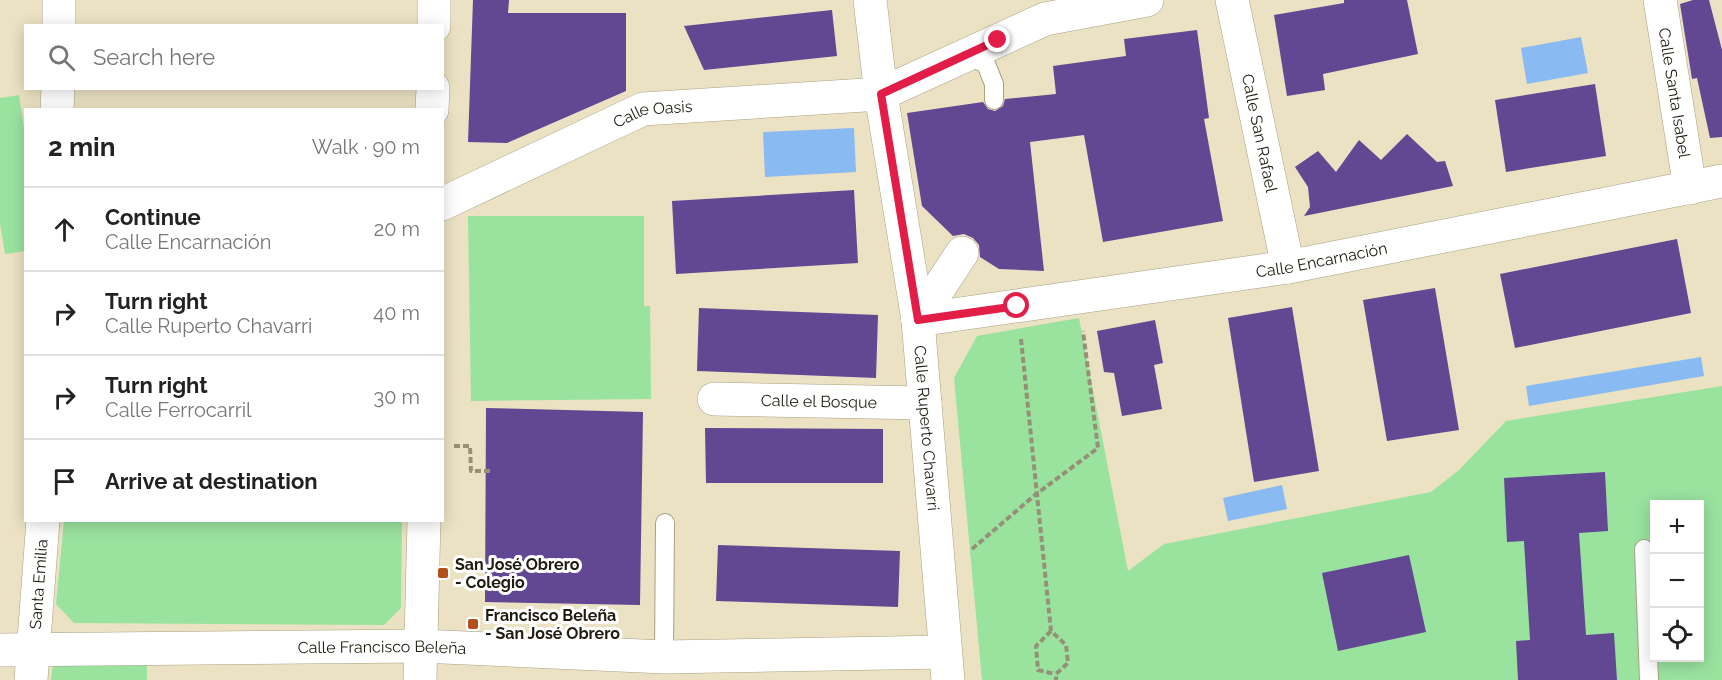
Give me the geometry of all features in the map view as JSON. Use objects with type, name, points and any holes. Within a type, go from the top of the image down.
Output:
[{"type":"street","points":[[58,24],[59,0]]},
{"type":"street","points":[[434,0],[434,24]]},
{"type":"street","name":"Calle Ruperto Chavarri","points":[[870,0],[881,94],[918,320],[946,666]]},
{"type":"street","points":[[881,94],[1045,19],[1147,0]]},
{"type":"street","name":"Calle San Rafael","points":[[1232,0],[1288,267]]},
{"type":"street","name":"Calle Santa Isabel","points":[[1660,0],[1690,188]]},
{"type":"street","points":[[57,108],[58,90]]},
{"type":"street","points":[[432,108],[433,90]]},
{"type":"street","name":"Calle Oasis","points":[[444,203],[643,109],[881,94]]},
{"type":"street","name":"Calle Encarnación","points":[[918,320],[1288,267],[1722,181]]},
{"type":"street","points":[[918,320],[962,254]]},
{"type":"street","name":"Calle el Bosque","points":[[714,399],[925,403]]},
{"type":"street","name":"Santa Emilia","points":[[33,664],[44,522]]},
{"type":"street","points":[[420,680],[424,522]]},
{"type":"street","name":"Calle Francisco Beleña","points":[[0,650],[33,664],[421,646],[946,666]]},
{"type":"lane","points":[[955,59],[975,59],[986,64],[994,84],[994,100]]},
{"type":"lane","points":[[664,657],[665,523]]},
{"type":"lane","points":[[1644,549],[1649,680]]},
{"type":"path","points":[[939,576],[1035,495],[1098,448],[1078,297]]},
{"type":"path","points":[[1017,306],[1051,631],[1066,645],[1068,663],[1056,674],[1056,680]]},
{"type":"path","points":[[454,447],[470,446],[471,471],[490,471]]},
{"type":"path","points":[[1051,631],[1036,646],[1038,670],[1056,674]]},
{"type":"green space","points":[[19,95],[24,129],[24,251],[5,254],[0,223],[0,98]]},
{"type":"green space","points":[[468,216],[644,216],[644,306],[650,306],[651,399],[471,401]]},
{"type":"green space","points":[[1079,318],[1128,571],[1164,544],[1431,492],[1459,470],[1506,421],[1722,386],[1722,680],[982,680],[954,378],[977,336]]},
{"type":"green space","points":[[64,522],[402,522],[401,608],[384,625],[74,623],[56,604]]},
{"type":"green space","points":[[53,664],[147,664],[147,680],[51,680]]},
{"type":"water","points":[[1581,37],[1588,73],[1527,84],[1521,48]]},
{"type":"water","points":[[854,128],[856,172],[765,177],[763,132]]},
{"type":"water","points":[[1701,357],[1704,376],[1529,406],[1526,386]]},
{"type":"water","points":[[1282,485],[1287,509],[1228,521],[1223,498]]},
{"type":"building","points":[[473,0],[509,0],[508,13],[626,13],[626,91],[507,143],[468,142]]},
{"type":"building","points":[[1344,0],[1407,0],[1418,54],[1323,74],[1325,90],[1287,96],[1274,15],[1344,3]]},
{"type":"building","points":[[1693,0],[1709,0],[1722,50],[1722,137],[1710,138],[1697,78],[1692,79],[1680,4]]},
{"type":"building","points":[[832,10],[837,56],[704,70],[684,26]]},
{"type":"building","points":[[1197,30],[1209,118],[1204,119],[1223,221],[1103,242],[1084,135],[1030,142],[1044,271],[999,269],[980,257],[979,245],[973,238],[964,234],[953,236],[922,206],[907,113],[983,102],[988,109],[995,111],[1003,106],[1005,99],[1056,94],[1053,66],[1126,56],[1124,39]]},
{"type":"building","points":[[1595,84],[1606,156],[1506,172],[1495,100]]},
{"type":"building","points":[[1407,134],[1437,162],[1445,161],[1453,186],[1304,216],[1310,207],[1308,187],[1295,167],[1318,151],[1336,172],[1359,140],[1381,160]]},
{"type":"building","points":[[854,190],[858,263],[676,274],[672,201]]},
{"type":"building","points":[[1677,239],[1691,313],[1515,348],[1500,274]]},
{"type":"building","points":[[1435,288],[1459,430],[1387,441],[1363,300]]},
{"type":"building","points":[[1292,307],[1319,471],[1254,482],[1228,318]]},
{"type":"building","points":[[699,308],[878,315],[876,378],[697,371]]},
{"type":"building","points":[[1155,320],[1163,363],[1154,365],[1162,409],[1122,416],[1114,373],[1104,372],[1097,331]]},
{"type":"building","points":[[486,408],[643,412],[640,605],[485,602]]},
{"type":"building","points":[[705,428],[883,429],[883,483],[706,483]]},
{"type":"building","points":[[1605,472],[1608,531],[1579,533],[1586,635],[1614,633],[1617,680],[1518,680],[1516,641],[1530,640],[1524,541],[1507,542],[1504,478]]},
{"type":"building","points":[[718,545],[900,551],[898,607],[716,601]]},
{"type":"building","points":[[1409,555],[1426,632],[1338,651],[1322,573]]},
{"type":"place","name":"San José Obrero - Colegio","points":[[443,573]]},
{"type":"place","name":"Francisco Beleña - San José Obrero","points":[[473,624]]},
{"type":"route","points":[[998,40],[881,94],[918,320],[1017,306]]}]
